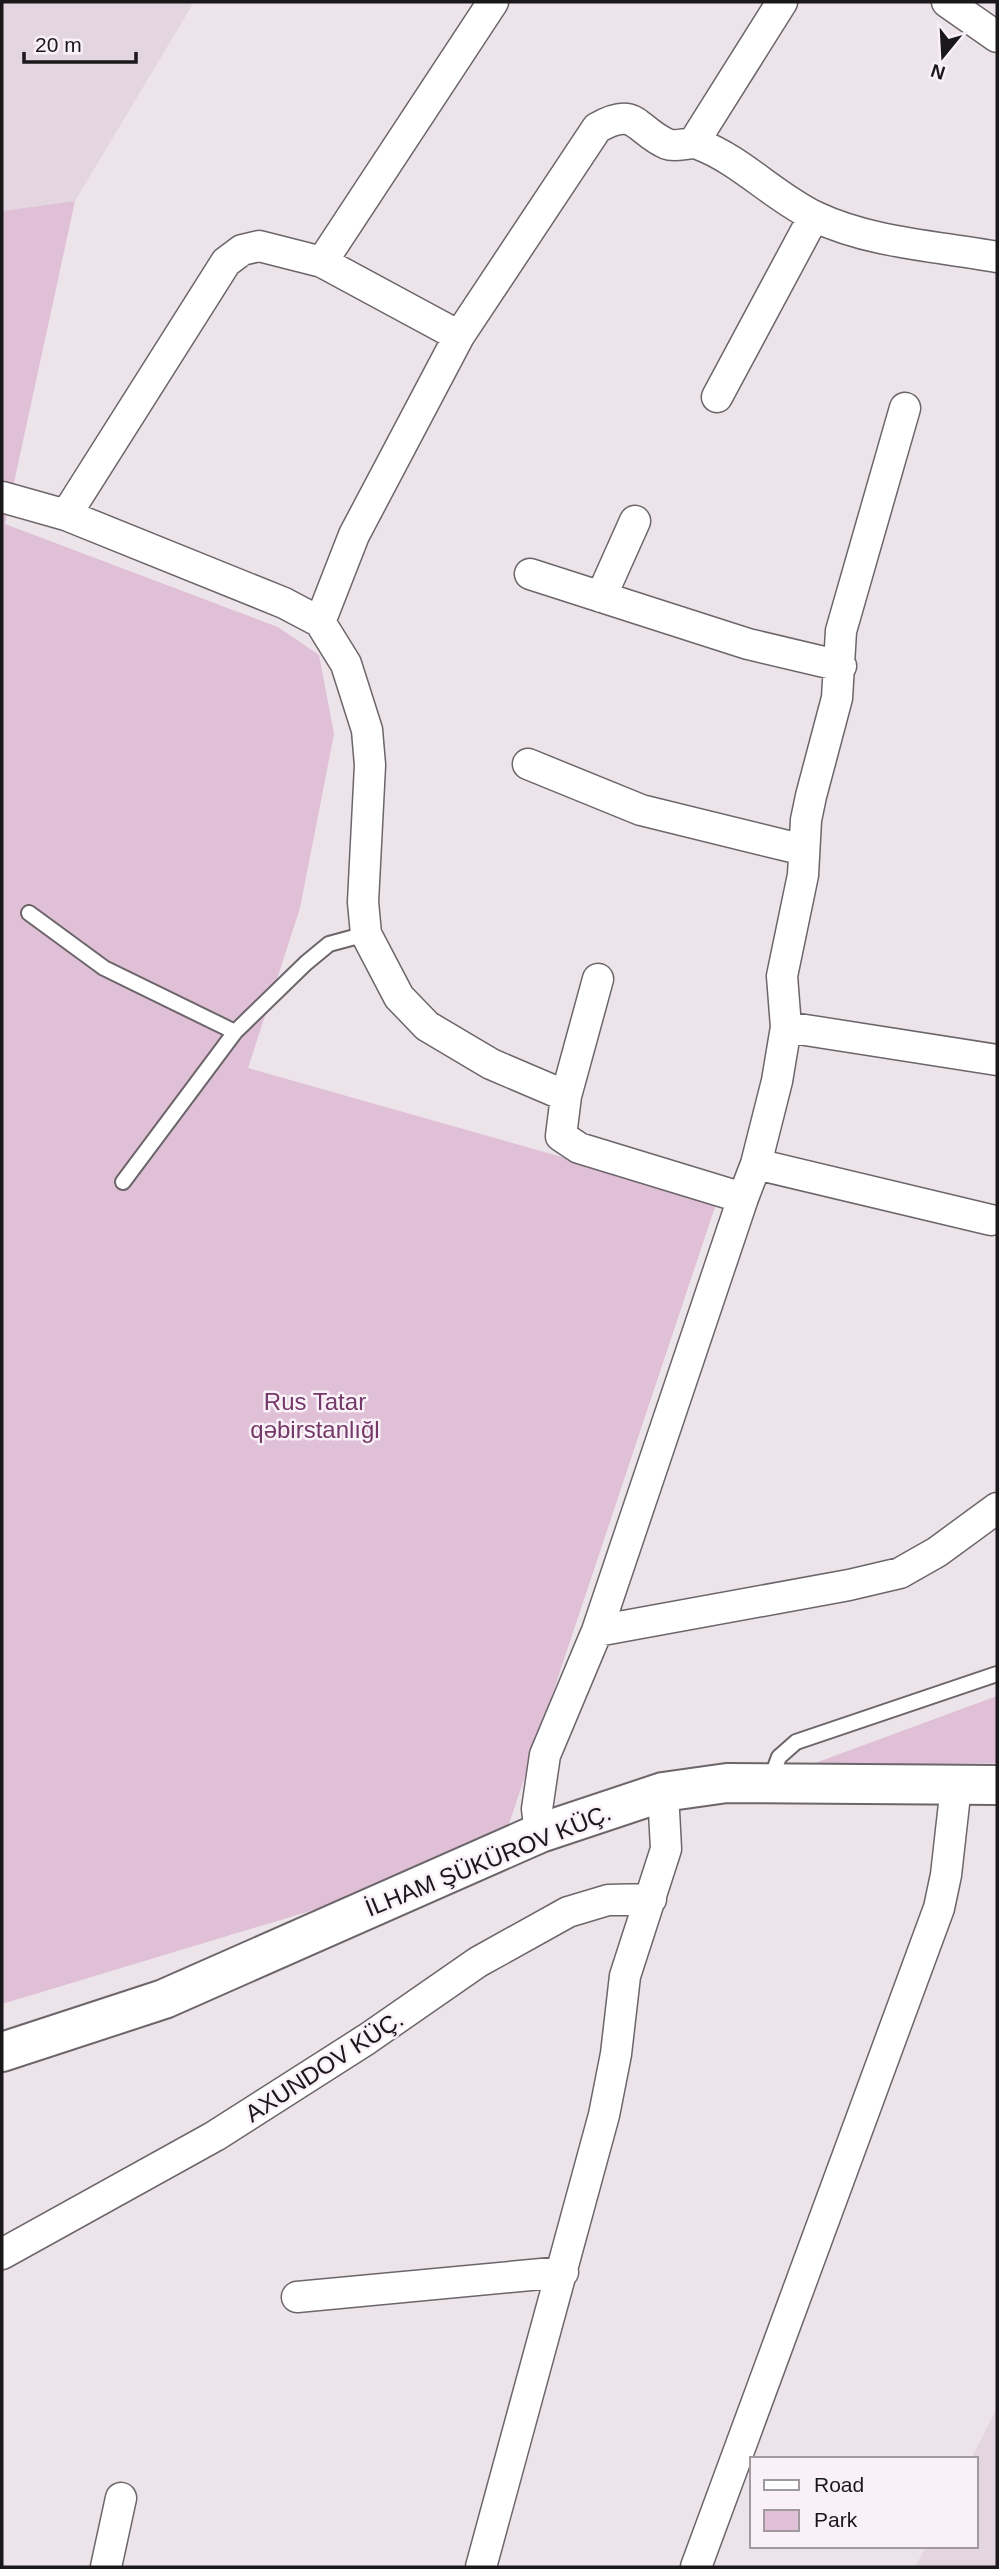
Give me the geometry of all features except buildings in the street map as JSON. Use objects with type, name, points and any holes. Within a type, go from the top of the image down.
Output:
[{"type":"street","points":[[322,262],[493,2]]},
{"type":"street","points":[[694,142],[782,2]]},
{"type":"street","points":[[947,2],[997,37]]},
{"type":"street","points":[[320,622],[354,535],[459,336],[597,128],[613,119],[632,120],[668,144],[694,142],[716,153],[814,216],[857,233],[997,257]]},
{"type":"street","points":[[716,397],[814,216]]},
{"type":"street","points":[[66,515],[226,261],[242,250],[259,246],[322,262],[459,336]]},
{"type":"street","points":[[540,1833],[537,1810],[545,1755],[597,1631],[743,1198],[757,1164],[777,1081],[786,1027],[782,976],[803,875],[811,796],[837,698],[841,631],[905,408]]},
{"type":"street","points":[[2,496],[66,515],[284,603],[320,622],[346,664],[368,730],[370,765],[363,902],[366,934],[399,997],[427,1026],[491,1064],[566,1096]]},
{"type":"street","points":[[601,597],[635,521]]},
{"type":"street","points":[[530,574],[748,645],[841,666]]},
{"type":"street","points":[[527,764],[641,810],[804,850]]},
{"type":"street","points":[[598,979],[566,1096],[561,1136],[579,1148],[743,1198]]},
{"type":"street","points":[[786,1027],[997,1060]]},
{"type":"street","points":[[757,1164],[991,1220]]},
{"type":"street","points":[[597,1631],[849,1586],[900,1573],[937,1552],[997,1508]]},
{"type":"street","name":"İLHAM ŞÜKÜROV KÜÇ.","points":[[2,2052],[163,1999],[540,1833],[663,1792],[727,1783],[997,1785]]},
{"type":"street","points":[[696,2567],[939,1908],[946,1875],[956,1786]]},
{"type":"street","points":[[481,2567],[604,2115],[616,2054],[625,1976],[634,1941],[651,1899],[666,1849],[663,1792]]},
{"type":"street","name":"AXUNDOV KÜÇ.","points":[[2,2254],[215,2136],[367,2039],[500,1949],[568,1912],[608,1900],[651,1899]]},
{"type":"street","points":[[297,2297],[563,2272]]},
{"type":"street","points":[[106,2567],[121,2498]]},
{"type":"lane","points":[[29,913],[104,968],[235,1032]]},
{"type":"lane","points":[[123,1182],[235,1032],[329,944],[366,934]]},
{"type":"lane","points":[[770,1783],[779,1757],[796,1742],[997,1674]]},
{"type":"shaded area","points":[[2,2],[194,2],[75,201],[2,211]]},
{"type":"shaded area","points":[[997,2408],[997,2567],[915,2567],[925,2548],[978,2548],[978,2457],[972,2457]]},
{"type":"green space","name":"Rus Tatar qəbirstanlığl","points":[[75,201],[5,524],[278,627],[319,655],[334,734],[300,908],[248,1068],[717,1201],[499,1854],[2,2004],[2,211]]},
{"type":"green space","points":[[997,1696],[997,1763],[807,1766]]}]
